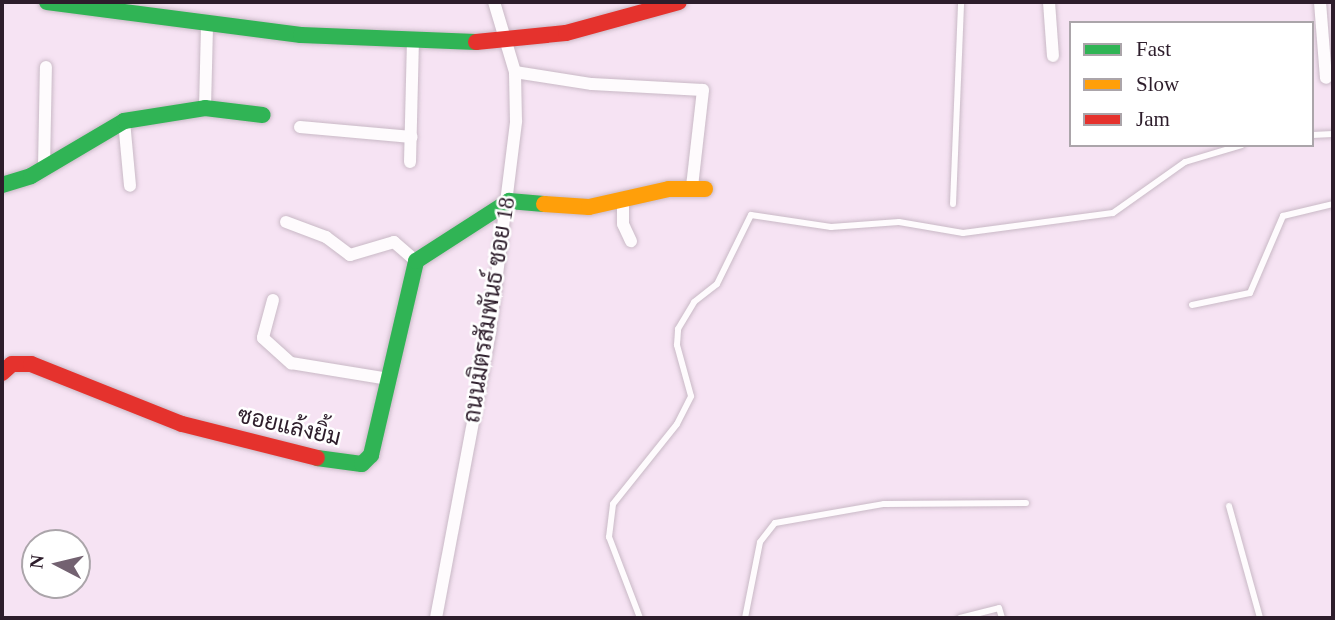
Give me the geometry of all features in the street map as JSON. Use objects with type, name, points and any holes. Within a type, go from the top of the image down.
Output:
[{"type":"street","points":[[47,2],[206,25],[413,43],[455,44],[506,36],[566,33],[679,2]]},
{"type":"street","name":"ถนนมิตรสัมพันธ์ ซอย 18","points":[[436,618],[490,331],[509,201],[516,121],[515,72],[494,2]]},
{"type":"street","points":[[1049,2],[1053,56]]},
{"type":"street","points":[[1320,2],[1326,78]]},
{"type":"street","points":[[205,108],[206,25]]},
{"type":"street","points":[[410,162],[413,43]]},
{"type":"street","points":[[44,167],[46,67]]},
{"type":"street","points":[[286,222],[326,237],[350,256],[394,242],[416,261],[509,201],[589,207],[622,199],[698,188],[703,90],[592,84],[515,72]]},
{"type":"street","points":[[2,185],[17,183],[124,121],[205,108],[262,115]]},
{"type":"street","points":[[124,121],[130,186]]},
{"type":"street","points":[[300,127],[412,138]]},
{"type":"street","points":[[622,199],[623,224],[631,241]]},
{"type":"street","name":"ซอยแล้งยิ้ม","points":[[2,373],[22,364],[182,424],[288,454],[362,464],[371,455],[416,261]]},
{"type":"street","points":[[273,300],[263,338],[291,363],[388,379]]},
{"type":"lane","points":[[953,204],[961,2]]},
{"type":"lane","points":[[1314,135],[1333,134]]},
{"type":"lane","points":[[640,618],[609,537],[613,504],[677,424],[691,397],[677,345],[678,328],[694,302],[717,284],[751,215],[831,227],[899,222],[963,233],[1113,214],[1185,163],[1236,147]]},
{"type":"lane","points":[[1192,306],[1250,293],[1283,216],[1333,204]]},
{"type":"lane","points":[[745,618],[760,542],[775,523],[884,504],[1026,503]]},
{"type":"lane","points":[[1230,506],[1260,618]]},
{"type":"lane","points":[[960,618],[999,608],[1002,618]]},
{"type":"traffic: fast","points":[[47,2],[301,35],[476,42]]},
{"type":"traffic: fast","points":[[2,185],[31,176],[124,121],[205,108],[263,115]]},
{"type":"traffic: fast","points":[[317,458],[362,464],[371,455],[416,261],[509,201],[544,204]]},
{"type":"traffic: slow","points":[[544,204],[589,207],[669,189],[705,189]]},
{"type":"traffic: jam","points":[[476,42],[566,33],[679,2]]},
{"type":"traffic: jam","points":[[2,373],[12,364],[31,364],[182,424],[317,458]]}]
